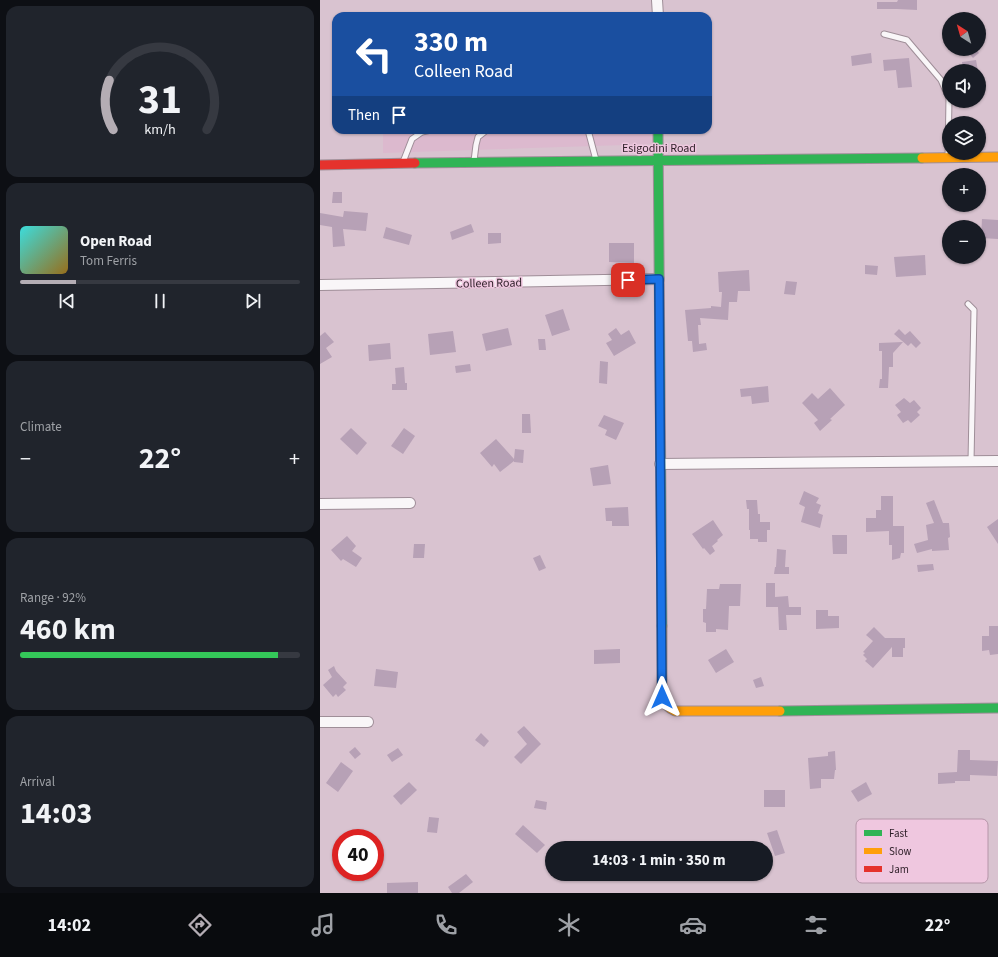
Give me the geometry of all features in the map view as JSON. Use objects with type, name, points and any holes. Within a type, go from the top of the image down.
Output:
[{"type":"street","points":[[657,0],[658,12]]},
{"type":"street","points":[[658,134],[662,697],[665,704],[675,711],[998,708]]},
{"type":"street","name":"Esigodini Road","points":[[986,157],[998,157]]},
{"type":"street","name":"Esigodini Road","points":[[320,165],[403,162],[942,158]]},
{"type":"street","name":"Colleen Road","points":[[320,286],[659,279]]},
{"type":"street","points":[[660,464],[998,461]]},
{"type":"street","points":[[320,504],[410,503]]},
{"type":"street","points":[[320,722],[368,722]]},
{"type":"lane","points":[[884,34],[907,40],[941,80],[949,98],[949,116]]},
{"type":"lane","points":[[403,162],[412,139],[419,134]]},
{"type":"lane","points":[[474,162],[476,144],[478,137],[482,134]]},
{"type":"lane","points":[[589,134],[596,160]]},
{"type":"lane","points":[[968,304],[974,310],[971,461]]},
{"type":"shaded area","points":[[383,134],[655,134],[655,144],[383,153]]},
{"type":"building","points":[[898,0],[917,0],[917,10],[877,9],[877,2],[897,2]]},
{"type":"building","points":[[871,53],[872,63],[852,66],[851,56]]},
{"type":"building","points":[[909,58],[912,87],[898,88],[896,70],[884,71],[883,60]]},
{"type":"building","points":[[976,60],[977,64],[962,64],[962,62]]},
{"type":"building","points":[[333,192],[342,192],[342,203],[332,203]]},
{"type":"building","points":[[344,211],[368,213],[366,231],[343,229],[345,246],[333,247],[332,227],[320,225],[320,213],[343,217]]},
{"type":"building","points":[[982,219],[998,220],[998,239],[986,238],[986,220]]},
{"type":"building","points":[[471,224],[474,232],[452,240],[450,232]]},
{"type":"building","points":[[386,227],[412,235],[409,245],[383,238]]},
{"type":"building","points":[[488,233],[501,233],[501,243],[488,244]]},
{"type":"building","points":[[609,243],[634,243],[634,263],[609,262]]},
{"type":"building","points":[[925,255],[926,275],[896,277],[894,257]]},
{"type":"building","points":[[865,265],[878,266],[877,275],[865,274]]},
{"type":"building","points":[[749,270],[750,291],[738,291],[737,302],[729,302],[728,320],[700,318],[701,325],[698,325],[699,344],[706,343],[707,350],[693,352],[692,341],[688,341],[685,310],[711,308],[711,306],[721,307],[722,292],[719,292],[718,272]]},
{"type":"building","points":[[786,281],[797,282],[795,295],[784,294]]},
{"type":"building","points":[[563,309],[570,330],[552,336],[545,315]]},
{"type":"building","points":[[508,328],[512,345],[486,351],[482,334]]},
{"type":"building","points":[[616,328],[621,335],[629,330],[636,343],[614,356],[606,343],[612,340],[608,334]]},
{"type":"building","points":[[899,329],[905,335],[910,331],[921,343],[916,348],[911,343],[908,346],[894,334]]},
{"type":"building","points":[[453,331],[456,352],[430,355],[428,334]]},
{"type":"building","points":[[325,332],[334,342],[326,348],[332,357],[320,364],[320,336]]},
{"type":"building","points":[[538,339],[545,339],[546,350],[539,350]]},
{"type":"building","points":[[903,342],[893,353],[893,367],[889,367],[888,388],[879,388],[880,379],[882,379],[882,351],[879,351],[879,343]]},
{"type":"building","points":[[390,343],[391,359],[369,361],[368,345]]},
{"type":"building","points":[[600,361],[608,362],[607,384],[599,383]]},
{"type":"building","points":[[470,364],[471,371],[456,373],[455,366]]},
{"type":"building","points":[[404,367],[407,390],[392,390],[392,384],[396,384],[395,368]]},
{"type":"building","points":[[768,386],[769,402],[752,404],[751,396],[741,397],[740,389]]},
{"type":"building","points":[[830,388],[845,405],[820,431],[814,423],[818,420],[802,403],[812,393],[818,399]]},
{"type":"building","points":[[904,398],[910,403],[914,400],[921,408],[917,412],[920,415],[911,423],[908,420],[903,423],[897,415],[901,412],[895,405]]},
{"type":"building","points":[[522,414],[530,414],[531,433],[522,433]]},
{"type":"building","points":[[604,415],[624,423],[616,440],[605,435],[607,430],[598,426]]},
{"type":"building","points":[[351,428],[367,443],[357,455],[340,439]]},
{"type":"building","points":[[404,428],[415,436],[403,454],[391,446]]},
{"type":"building","points":[[496,439],[514,459],[515,449],[524,450],[523,463],[514,461],[500,472],[494,464],[492,467],[480,453]]},
{"type":"building","points":[[608,465],[611,484],[593,486],[590,468]]},
{"type":"building","points":[[804,491],[819,498],[816,503],[821,505],[818,513],[823,515],[820,528],[801,522],[805,507],[799,504]]},
{"type":"building","points":[[881,496],[893,496],[893,526],[904,526],[904,553],[901,553],[900,558],[892,560],[892,545],[889,545],[889,531],[866,532],[866,518],[876,518],[876,510],[881,510]]},
{"type":"building","points":[[746,500],[757,500],[760,522],[770,522],[770,530],[767,530],[767,542],[758,542],[758,539],[750,539],[749,509],[747,509]]},
{"type":"building","points":[[934,500],[943,523],[949,523],[949,550],[932,551],[932,549],[917,553],[914,544],[928,540],[926,525],[934,523],[926,503]]},
{"type":"building","points":[[628,507],[629,526],[612,526],[612,521],[606,521],[605,508]]},
{"type":"building","points":[[998,519],[998,544],[987,527]]},
{"type":"building","points":[[713,520],[723,535],[712,546],[715,551],[710,555],[704,548],[703,549],[692,534]]},
{"type":"building","points":[[832,535],[847,535],[847,554],[833,554]]},
{"type":"building","points":[[347,536],[356,546],[352,551],[362,558],[356,567],[343,559],[341,561],[331,550]]},
{"type":"building","points":[[414,544],[425,544],[424,558],[413,558]]},
{"type":"building","points":[[777,549],[786,550],[785,567],[789,567],[789,574],[774,574]]},
{"type":"building","points":[[540,555],[546,568],[539,571],[533,558]]},
{"type":"building","points":[[933,564],[934,570],[918,572],[917,565]]},
{"type":"building","points":[[766,583],[775,583],[775,597],[788,596],[789,607],[801,607],[801,615],[786,615],[787,630],[779,630],[778,607],[766,607]]},
{"type":"building","points":[[720,584],[741,584],[740,606],[729,606],[728,630],[716,629],[716,632],[706,632],[706,623],[703,622],[703,609],[706,609],[707,589],[719,589]]},
{"type":"building","points":[[816,610],[828,610],[828,616],[839,616],[839,628],[816,629]]},
{"type":"building","points":[[989,626],[998,626],[998,654],[990,655],[989,650],[982,651],[982,636],[989,636]]},
{"type":"building","points":[[874,627],[885,638],[905,638],[903,657],[892,657],[892,647],[873,668],[865,661],[867,659],[863,655],[865,653],[863,652],[873,641],[866,635]]},
{"type":"building","points":[[620,649],[620,663],[594,664],[594,650]]},
{"type":"building","points":[[726,649],[734,662],[716,673],[708,660]]},
{"type":"building","points":[[334,666],[336,671],[347,683],[343,687],[346,690],[338,697],[336,694],[333,697],[323,685],[332,677],[328,670]]},
{"type":"building","points":[[376,669],[398,672],[396,688],[374,686]]},
{"type":"building","points":[[761,677],[764,686],[756,688],[753,680]]},
{"type":"building","points":[[524,726],[541,744],[521,764],[514,757],[527,744],[517,732]]},
{"type":"building","points":[[481,733],[489,741],[484,747],[475,740]]},
{"type":"building","points":[[355,747],[361,754],[355,759],[349,752]]},
{"type":"building","points":[[398,748],[403,755],[392,762],[387,755]]},
{"type":"building","points":[[958,750],[970,750],[970,760],[998,761],[997,776],[970,775],[970,781],[955,781],[955,783],[938,784],[938,773],[957,772]]},
{"type":"building","points":[[835,751],[836,770],[834,779],[821,779],[821,788],[810,789],[808,758],[828,756],[828,752]]},
{"type":"building","points":[[341,762],[353,771],[338,792],[326,783]]},
{"type":"building","points":[[409,782],[417,790],[401,805],[393,796]]},
{"type":"building","points":[[866,782],[872,794],[858,802],[851,791]]},
{"type":"building","points":[[764,790],[785,790],[785,807],[764,807]]},
{"type":"building","points":[[536,800],[547,802],[546,810],[534,808]]},
{"type":"building","points":[[429,817],[439,818],[437,833],[427,832]]},
{"type":"building","points":[[523,825],[545,845],[537,853],[515,834]]},
{"type":"building","points":[[777,830],[785,853],[775,856],[773,850],[773,841],[770,841],[767,833]]},
{"type":"building","points":[[466,874],[473,882],[459,893],[452,893],[448,887]]},
{"type":"building","points":[[418,882],[418,893],[387,893],[387,883]]},
{"type":"traffic: fast","points":[[658,134],[662,626]]},
{"type":"traffic: fast","points":[[415,163],[922,158]]},
{"type":"traffic: fast","points":[[780,711],[998,708]]},
{"type":"traffic: slow","points":[[922,158],[998,157]]},
{"type":"traffic: slow","points":[[662,626],[662,697],[670,709],[675,711],[780,711]]},
{"type":"traffic: jam","points":[[320,165],[415,163]]},
{"type":"route","points":[[628,280],[659,279],[662,697]]}]
